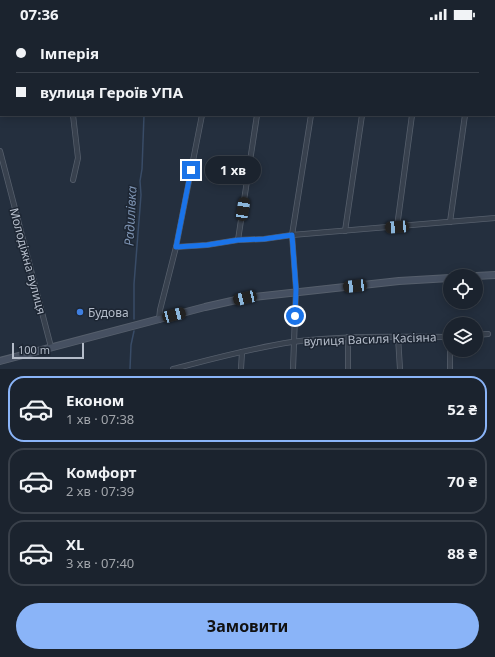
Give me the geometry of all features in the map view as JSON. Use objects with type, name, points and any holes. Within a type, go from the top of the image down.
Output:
[{"type":"street","points":[[262,28],[270,28]]},
{"type":"street","points":[[73,116],[78,158],[73,180]]},
{"type":"street","points":[[159,320],[160,310],[176,247],[202,116]]},
{"type":"street","points":[[238,240],[257,116]]},
{"type":"street","points":[[293,369],[296,292],[292,235],[311,116]]},
{"type":"street","points":[[345,231],[362,116]]},
{"type":"street","points":[[397,227],[412,116]]},
{"type":"street","points":[[450,222],[466,116]]},
{"type":"street","name":"Молодіжна вулиця","points":[[0,151],[51,347]]},
{"type":"street","points":[[176,247],[207,245],[238,240],[264,239],[292,235],[495,218]]},
{"type":"street","points":[[483,276],[495,275]]},
{"type":"street","points":[[0,361],[245,298],[399,281],[443,278]]},
{"type":"street","points":[[483,334],[488,334]]},
{"type":"street","points":[[348,337],[348,369]]},
{"type":"street","name":"вулиця Василя Касіяна","points":[[173,369],[242,352],[294,342],[348,337],[443,337]]},
{"type":"street","points":[[398,337],[400,369]]},
{"type":"street","points":[[241,369],[242,352]]},
{"type":"street","points":[[450,357],[450,369]]},
{"type":"waterway","name":"Радилівка","points":[[134,319],[134,284],[141,195],[140,181],[142,169],[144,116]]},
{"type":"waterway","name":"Радилівка","points":[[130,369],[131,345],[134,331]]},
{"type":"place","name":"Будова","points":[[80,312]]},
{"type":"route","points":[[191,170],[176,247],[207,245],[238,240],[264,239],[292,235],[296,289],[295,316]]}]
